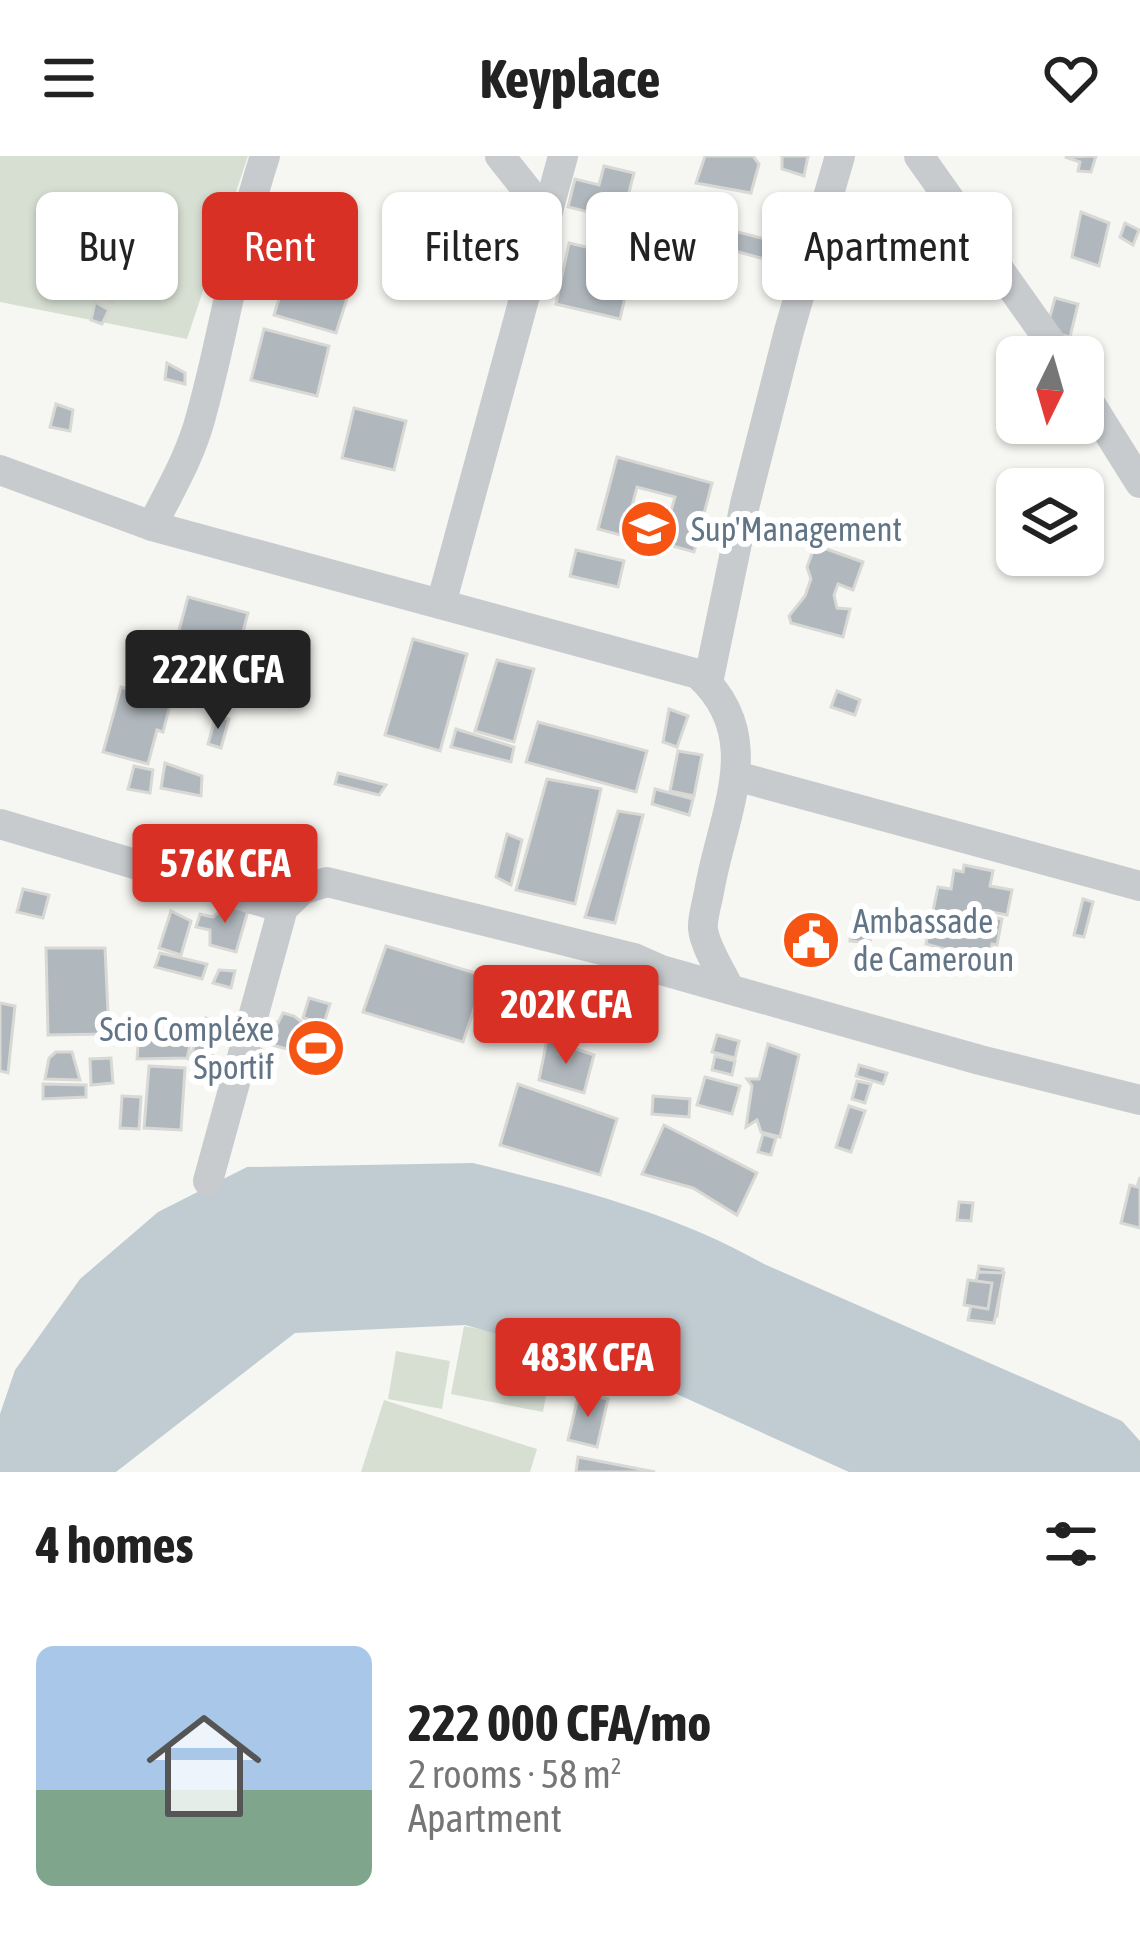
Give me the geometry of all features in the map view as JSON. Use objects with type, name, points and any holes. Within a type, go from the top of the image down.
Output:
[{"type":"street","points":[[152,526],[201,418],[246,212],[265,156]]},
{"type":"street","points":[[500,156],[529,192]]},
{"type":"street","points":[[553,192],[563,156]]},
{"type":"street","points":[[708,683],[788,331],[840,156]]},
{"type":"street","points":[[919,156],[1045,336]]},
{"type":"street","points":[[441,604],[524,300]]},
{"type":"street","points":[[1104,426],[1140,483]]},
{"type":"street","points":[[0,470],[152,526],[686,668],[708,683],[728,709],[734,729],[736,776],[703,930],[729,988]]},
{"type":"street","points":[[736,776],[1140,886]]},
{"type":"street","points":[[0,824],[283,908]]},
{"type":"street","points":[[208,1181],[283,908],[302,890],[327,882],[634,958],[661,970],[980,1060],[1140,1100]]},
{"type":"shaded area","points":[[0,156],[248,156],[236,192],[202,192],[202,294],[187,339],[0,302]]},
{"type":"shaded area","points":[[473,1163],[585,1192],[694,1230],[1122,1421],[1140,1441],[1140,1472],[849,1472],[617,1367],[465,1325],[295,1333],[116,1472],[0,1472],[0,1414],[15,1370],[80,1279],[158,1212],[247,1167]]},
{"type":"shaded area","points":[[464,1326],[576,1347],[571,1371],[551,1368],[543,1412],[451,1394]]},
{"type":"shaded area","points":[[396,1351],[450,1361],[442,1409],[388,1399]]},
{"type":"shaded area","points":[[384,1400],[537,1449],[530,1472],[361,1472]]},
{"type":"building","points":[[705,156],[753,156],[759,164],[751,193],[696,183]]},
{"type":"building","points":[[782,156],[808,156],[804,176],[782,169]]},
{"type":"building","points":[[1096,156],[1091,172],[1078,171],[1080,162],[1065,157]]},
{"type":"building","points":[[604,166],[634,173],[629,192],[586,192],[586,211],[568,207],[575,179],[599,185]]},
{"type":"building","points":[[1081,212],[1109,223],[1099,266],[1072,257]]},
{"type":"building","points":[[1125,223],[1139,230],[1133,245],[1120,237]]},
{"type":"building","points":[[738,232],[762,238],[762,258],[738,252]]},
{"type":"building","points":[[569,243],[586,247],[586,300],[624,300],[620,319],[556,304],[562,300]]},
{"type":"building","points":[[1055,298],[1078,304],[1070,336],[1046,331]]},
{"type":"building","points":[[279,300],[347,300],[336,333],[274,315]]},
{"type":"building","points":[[95,302],[109,310],[102,324],[91,320]]},
{"type":"building","points":[[264,329],[329,346],[317,396],[251,380]]},
{"type":"building","points":[[167,363],[185,373],[185,384],[165,379]]},
{"type":"building","points":[[56,404],[73,410],[70,431],[50,427]]},
{"type":"building","points":[[354,408],[406,421],[394,470],[342,458]]},
{"type":"building","points":[[617,457],[712,483],[694,552],[662,543],[675,497],[637,487],[624,536],[598,529]]},
{"type":"building","points":[[815,545],[863,562],[853,590],[838,584],[834,595],[837,608],[850,609],[843,637],[791,623],[789,616],[811,579],[807,567]]},
{"type":"building","points":[[576,550],[624,561],[618,587],[570,576]]},
{"type":"building","points":[[188,597],[248,613],[229,684],[169,667]]},
{"type":"building","points":[[413,639],[467,654],[440,751],[385,735]]},
{"type":"building","points":[[497,660],[534,669],[514,742],[475,731]]},
{"type":"building","points":[[121,687],[171,701],[148,764],[103,752]]},
{"type":"building","points":[[837,691],[860,700],[855,715],[831,707]]},
{"type":"building","points":[[669,709],[688,716],[677,747],[663,742]]},
{"type":"building","points":[[216,715],[229,719],[221,748],[208,744]]},
{"type":"building","points":[[538,722],[647,751],[636,792],[526,762]]},
{"type":"building","points":[[456,729],[514,747],[511,762],[451,747]]},
{"type":"building","points":[[678,751],[702,755],[694,796],[670,791]]},
{"type":"building","points":[[165,763],[202,776],[201,796],[161,788]]},
{"type":"building","points":[[134,766],[153,770],[150,793],[128,789]]},
{"type":"building","points":[[338,773],[386,785],[379,795],[335,784]]},
{"type":"building","points":[[547,779],[601,789],[575,904],[516,890]]},
{"type":"building","points":[[655,789],[693,799],[689,815],[652,804]]},
{"type":"building","points":[[618,811],[643,815],[615,923],[585,917]]},
{"type":"building","points":[[507,834],[522,840],[511,885],[496,877]]},
{"type":"building","points":[[226,835],[270,847],[270,857],[224,845]]},
{"type":"building","points":[[964,865],[993,871],[990,886],[1012,890],[1007,915],[992,912],[992,917],[1002,919],[989,958],[967,954],[966,960],[926,944],[938,887],[951,889],[954,870],[963,872]]},
{"type":"building","points":[[23,889],[49,895],[43,918],[17,912]]},
{"type":"building","points":[[222,899],[248,911],[236,952],[210,945],[210,930],[196,927],[200,914],[213,917],[221,910]]},
{"type":"building","points":[[1083,899],[1093,902],[1084,937],[1074,935]]},
{"type":"building","points":[[171,911],[191,921],[181,955],[159,948]]},
{"type":"building","points":[[852,918],[871,926],[870,943],[850,941]]},
{"type":"building","points":[[386,946],[485,976],[463,1042],[363,1012]]},
{"type":"building","points":[[46,948],[105,948],[109,1034],[48,1035]]},
{"type":"building","points":[[160,953],[207,964],[202,979],[155,967]]},
{"type":"building","points":[[219,970],[235,971],[231,988],[213,983]]},
{"type":"building","points":[[309,998],[330,1004],[324,1023],[303,1018]]},
{"type":"building","points":[[0,1003],[15,1006],[8,1073],[0,1071]]},
{"type":"building","points":[[283,1013],[316,1033],[310,1055],[264,1043],[269,1019],[278,1023]]},
{"type":"building","points":[[206,1018],[221,1023],[210,1062],[189,1059]]},
{"type":"building","points":[[162,1025],[193,1033],[187,1058],[137,1059],[139,1033],[159,1033]]},
{"type":"building","points":[[717,1035],[739,1041],[735,1058],[712,1052]]},
{"type":"building","points":[[547,1039],[594,1055],[584,1093],[539,1080]]},
{"type":"building","points":[[768,1044],[799,1055],[780,1137],[761,1132],[757,1120],[746,1127],[752,1086],[747,1079],[759,1079]]},
{"type":"building","points":[[255,1046],[275,1057],[270,1081],[242,1076]]},
{"type":"building","points":[[56,1052],[72,1052],[80,1080],[45,1079],[49,1058]]},
{"type":"building","points":[[715,1056],[735,1061],[732,1075],[712,1070]]},
{"type":"building","points":[[111,1058],[113,1083],[91,1085],[90,1059]]},
{"type":"building","points":[[859,1065],[887,1073],[883,1084],[856,1076]]},
{"type":"building","points":[[149,1066],[185,1068],[181,1130],[144,1128]]},
{"type":"building","points":[[705,1077],[740,1086],[732,1114],[697,1105]]},
{"type":"building","points":[[857,1081],[871,1084],[865,1103],[852,1099]]},
{"type":"building","points":[[43,1084],[86,1085],[86,1097],[43,1099]]},
{"type":"building","points":[[518,1084],[617,1119],[600,1175],[500,1145]]},
{"type":"building","points":[[122,1096],[141,1097],[139,1129],[120,1128]]},
{"type":"building","points":[[653,1096],[690,1099],[689,1117],[652,1114]]},
{"type":"building","points":[[849,1106],[865,1111],[851,1152],[836,1147]]},
{"type":"building","points":[[664,1125],[757,1173],[737,1215],[693,1188],[642,1174]]},
{"type":"building","points":[[763,1134],[776,1138],[771,1155],[758,1152]]},
{"type":"building","points":[[1140,1177],[1140,1228],[1121,1223],[1130,1185],[1137,1187]]},
{"type":"building","points":[[959,1202],[973,1203],[971,1221],[957,1220]]},
{"type":"building","points":[[979,1266],[1003,1269],[997,1316],[974,1313]]},
{"type":"building","points":[[978,1272],[1004,1273],[994,1323],[968,1320]]},
{"type":"building","points":[[968,1280],[992,1283],[988,1309],[964,1305]]},
{"type":"building","points":[[579,1393],[608,1399],[597,1447],[568,1440]]},
{"type":"building","points":[[578,1457],[655,1472],[576,1472]]},
{"type":"place","name":"Sup'Management","points":[[649,529]]},
{"type":"place","name":"Ambassade de Cameroun","points":[[811,940]]},
{"type":"place","name":"Scio Compléxe Sportif","points":[[316,1048]]}]
